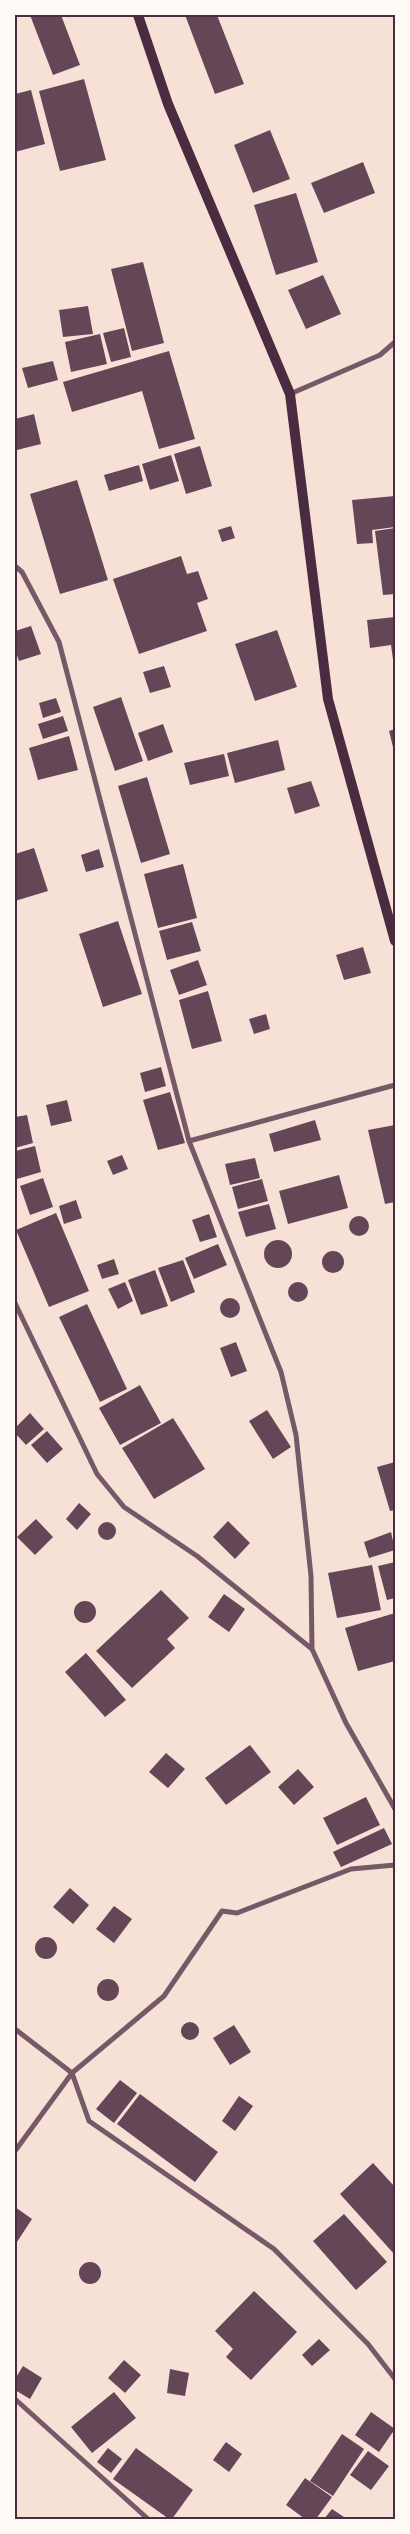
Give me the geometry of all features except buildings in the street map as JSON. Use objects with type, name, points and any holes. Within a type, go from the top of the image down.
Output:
[{"type":"main road","points":[[138,15],[168,104],[290,394],[328,699],[395,941]]},
{"type":"street","points":[[290,394],[380,355],[395,342]]},
{"type":"street","points":[[15,566],[22,572],[59,642],[189,1142],[281,1372],[298,1454],[311,1576],[312,1649],[346,1723],[395,1809]]},
{"type":"street","points":[[189,1142],[395,1085]]},
{"type":"street","points":[[15,1302],[97,1474],[124,1507],[196,1556],[312,1649]]},
{"type":"street","points":[[15,2152],[72,2073],[164,1996],[222,1912],[237,1913],[351,1869],[395,1865]]},
{"type":"street","points":[[15,2029],[72,2073],[90,2121],[274,2249],[368,2344],[395,2379]]},
{"type":"street","points":[[15,2399],[148,2519]]}]
